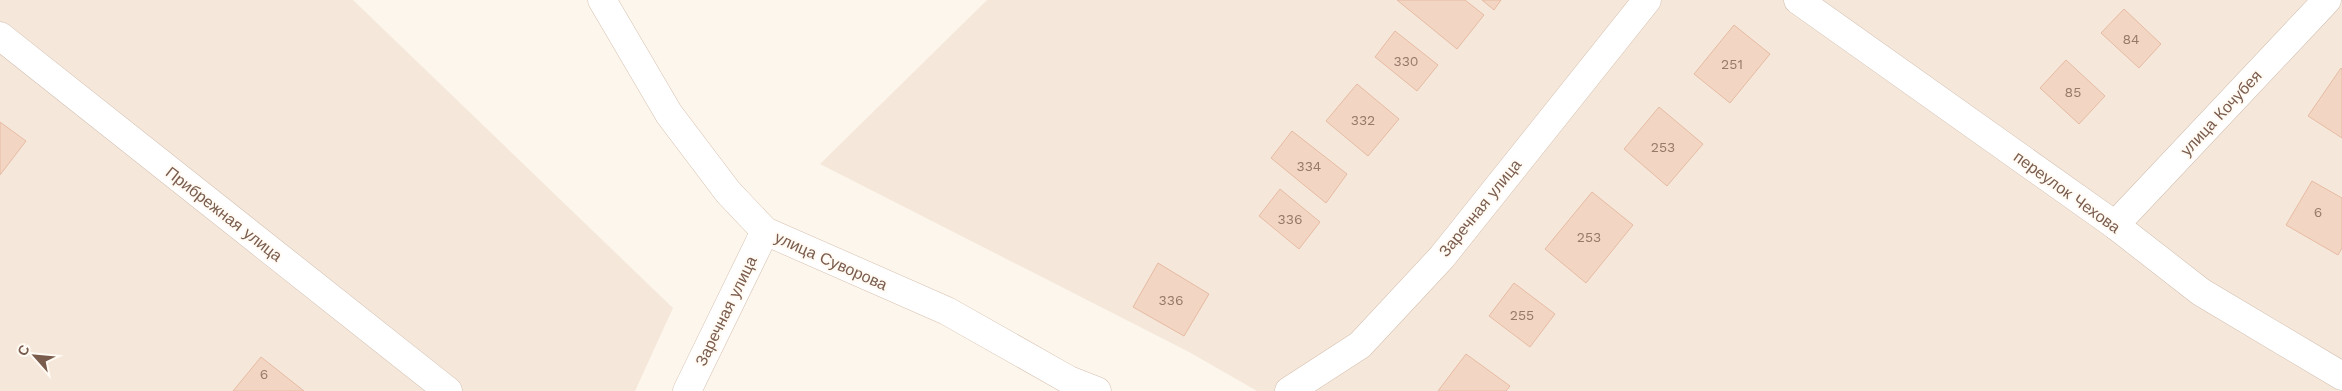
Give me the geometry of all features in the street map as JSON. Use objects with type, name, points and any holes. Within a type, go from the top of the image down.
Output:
[{"type":"street","name":"улица Суворова","points":[[602,0],[669,114],[728,192],[765,231],[947,311],[1069,380],[1097,391]]},
{"type":"street","name":"Заречная улица","points":[[1288,391],[1360,344],[1442,257],[1647,0]]},
{"type":"street","name":"переулок Чехова","points":[[1798,0],[2115,225],[2201,292],[2342,376]]},
{"type":"street","name":"улица Кочубея","points":[[2115,225],[2327,0]]},
{"type":"street","name":"Прибрежная улица","points":[[0,36],[448,391]]},
{"type":"street","name":"Заречная улица","points":[[687,391],[765,231]]},
{"type":"shaded area","points":[[0,0],[353,0],[673,308],[635,391],[0,391]]},
{"type":"shaded area","points":[[987,0],[2342,0],[2342,391],[1257,391],[1189,352],[820,164]]},
{"type":"building","points":[[1397,0],[1465,0],[1484,15],[1457,49]]},
{"type":"building","points":[[1482,0],[1501,0],[1494,10]]},
{"type":"building","points":[[2124,9],[2161,44],[2139,68],[2101,33]]},
{"type":"building","points":[[1734,25],[1770,54],[1730,103],[1694,74]]},
{"type":"building","points":[[1395,31],[1438,65],[1417,91],[1375,57]]},
{"type":"building","points":[[2066,60],[2105,96],[2079,124],[2040,88]]},
{"type":"building","points":[[2342,69],[2342,138],[2308,116]]},
{"type":"building","points":[[1357,84],[1399,119],[1368,156],[1326,121]]},
{"type":"building","points":[[1659,107],[1703,144],[1667,186],[1624,149]]},
{"type":"building","points":[[0,122],[26,141],[0,175]]},
{"type":"building","points":[[1292,131],[1347,174],[1326,203],[1271,158]]},
{"type":"building","points":[[2312,181],[2342,198],[2342,248],[2338,255],[2286,225]]},
{"type":"building","points":[[1280,189],[1320,222],[1299,249],[1259,216]]},
{"type":"building","points":[[1592,192],[1633,225],[1586,283],[1545,249]]},
{"type":"building","points":[[1158,263],[1209,294],[1184,336],[1133,307]]},
{"type":"building","points":[[1514,283],[1555,314],[1530,347],[1489,316]]},
{"type":"building","points":[[1466,354],[1510,386],[1506,391],[1438,391]]},
{"type":"building","points":[[261,357],[304,391],[233,391]]}]
